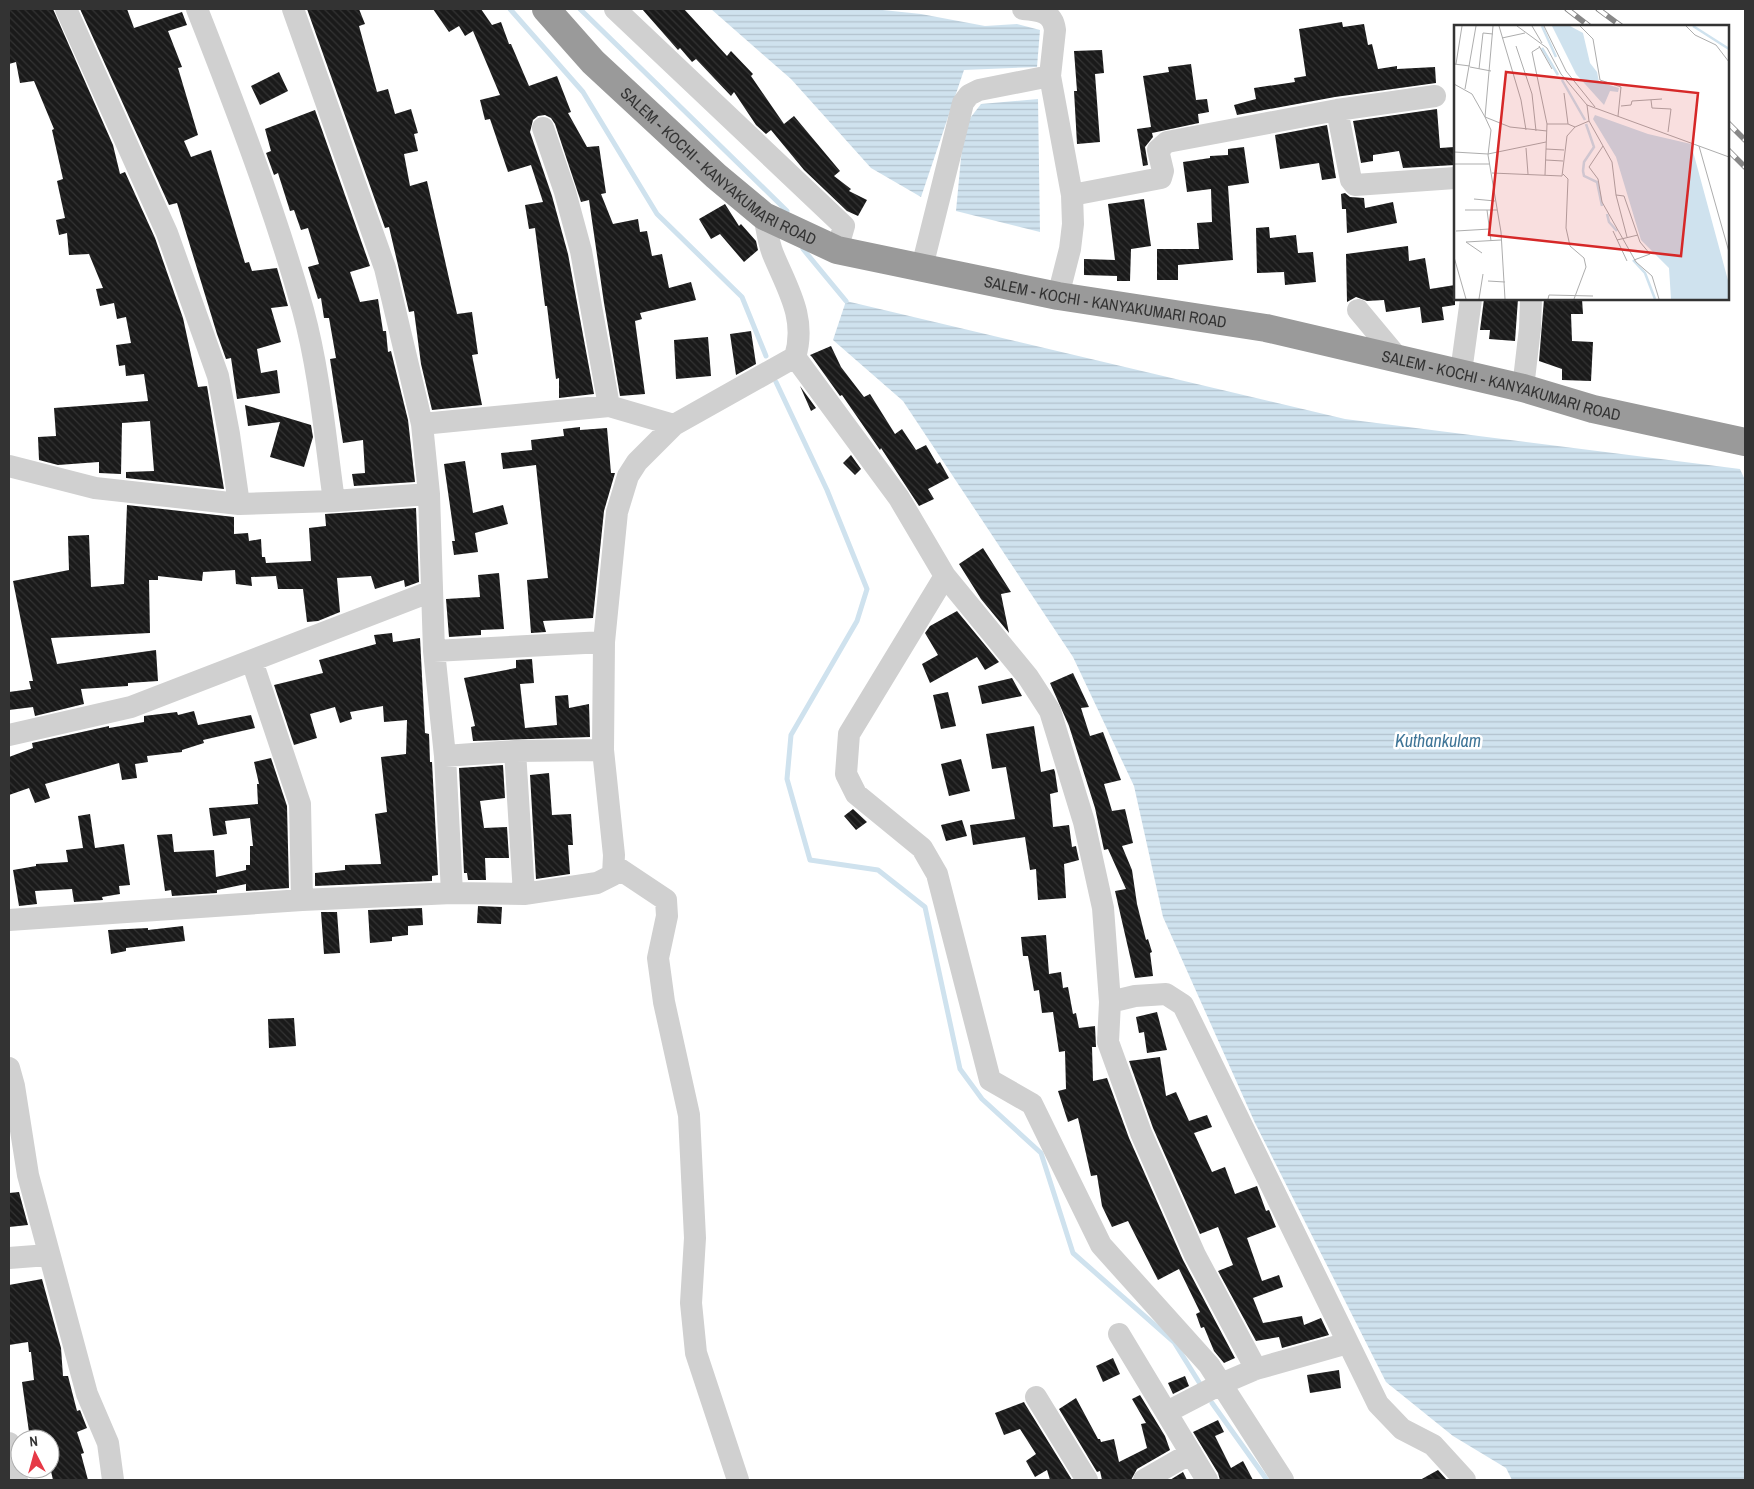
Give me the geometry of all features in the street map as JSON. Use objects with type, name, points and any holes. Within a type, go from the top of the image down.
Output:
[{"type":"highway","name":"SALEM - KOCHI - KANYAKUMARI ROAD","points":[[546,9],[593,62],[716,176],[764,216],[837,250],[1058,296],[1266,328],[1461,372],[1593,409],[1745,442]]},
{"type":"street","points":[[66,9],[167,233],[218,376],[230,434],[239,504]]},
{"type":"street","points":[[197,9],[260,170],[303,311],[318,379],[334,501]]},
{"type":"street","points":[[293,9],[385,268],[422,424],[429,494],[434,651],[445,756],[452,893]]},
{"type":"street","points":[[615,9],[844,226],[837,250]]},
{"type":"street","points":[[1023,9],[1040,10],[1047,14],[1054,23],[1050,76],[1072,195],[1072,238],[1058,296]]},
{"type":"street","points":[[922,267],[963,103],[969,95],[979,90],[1050,76]]},
{"type":"street","points":[[1072,195],[1162,178],[1164,173],[1158,150],[1167,142],[1337,110],[1435,96]]},
{"type":"street","points":[[1337,110],[1350,180],[1355,184],[1454,178]]},
{"type":"street","points":[[543,128],[566,192],[581,251],[609,406]]},
{"type":"street","points":[[9,920],[302,900],[452,893],[524,894],[597,883],[613,875],[615,866],[603,750],[604,642],[617,512],[628,476],[637,462],[674,425],[794,356],[800,340],[794,302],[772,252],[764,216]]},
{"type":"street","points":[[1461,372],[1471,300]]},
{"type":"street","points":[[1523,388],[1530,328],[1531,300]]},
{"type":"street","points":[[1358,310],[1398,358]]},
{"type":"street","points":[[794,356],[899,498],[945,576],[1028,676],[1050,711],[1084,822],[1103,908],[1110,1002],[1108,1042],[1141,1133],[1195,1255],[1256,1369]]},
{"type":"street","points":[[422,424],[609,406],[674,425]]},
{"type":"street","points":[[9,466],[95,488],[239,504],[334,501],[429,494]]},
{"type":"street","points":[[945,576],[850,734],[846,774],[856,794],[922,848],[937,874],[990,1080],[1032,1104],[1101,1245],[1209,1365],[1283,1480]]},
{"type":"street","points":[[9,735],[131,707],[252,661],[326,630],[432,591]]},
{"type":"street","points":[[434,651],[604,642]]},
{"type":"street","points":[[252,661],[300,804],[302,900]]},
{"type":"street","points":[[445,756],[515,751],[603,750]]},
{"type":"street","points":[[515,751],[524,894]]},
{"type":"street","points":[[615,866],[666,900],[667,916],[658,958],[664,1002],[689,1115],[695,1238],[691,1303],[696,1353],[738,1480]]},
{"type":"street","points":[[1110,1002],[1135,996],[1166,994],[1183,1005],[1378,1404],[1402,1430],[1433,1445],[1465,1480]]},
{"type":"street","points":[[9,1068],[14,1086],[18,1177],[48,1255],[87,1394],[108,1443],[113,1480]]},
{"type":"street","points":[[9,1258],[48,1255]]},
{"type":"street","points":[[1118,1334],[1207,1480]]},
{"type":"street","points":[[1167,1412],[1221,1384],[1256,1369],[1348,1343]]},
{"type":"street","points":[[1036,1396],[1087,1480]]},
{"type":"street","points":[[9,1443],[17,1480]]},
{"type":"street","points":[[1144,1480],[1191,1453]]},
{"type":"water","points":[[711,9],[873,9],[921,14],[985,26],[1017,24],[1040,30],[1037,67],[964,70],[921,197],[871,168],[791,79]]},
{"type":"water","points":[[1038,99],[1040,232],[956,211],[964,126],[981,104]]},
{"type":"water","name":"Kuthankulam","points":[[846,301],[1345,419],[1740,469],[1745,480],[1745,1480],[1512,1480],[1506,1468],[1453,1436],[1386,1382],[1255,1123],[1163,917],[1134,786],[1073,657],[903,401],[833,340]]},
{"type":"building","points":[[9,9],[53,9],[113,145],[120,174],[125,172],[155,238],[183,318],[198,387],[207,386],[224,489],[126,478],[126,472],[154,471],[150,421],[122,423],[121,474],[99,473],[99,462],[58,465],[39,460],[38,437],[56,436],[54,408],[148,401],[144,374],[126,376],[125,365],[119,366],[116,345],[131,343],[126,317],[117,319],[114,303],[100,306],[96,289],[103,288],[89,254],[69,255],[67,233],[59,235],[56,220],[65,218],[57,181],[63,179],[52,130],[54,129],[34,81],[20,83],[16,62],[9,64]]},
{"type":"building","points":[[80,9],[127,9],[134,28],[182,12],[187,25],[168,31],[182,67],[178,68],[198,135],[184,141],[191,157],[211,150],[245,263],[249,262],[252,271],[277,268],[288,306],[271,308],[281,342],[257,349],[261,373],[277,370],[280,393],[237,399],[231,358],[226,359],[217,334],[177,203],[169,205]]},
{"type":"building","points":[[307,9],[359,9],[365,24],[359,26],[377,92],[388,89],[395,114],[411,109],[418,133],[414,134],[418,151],[404,154],[410,186],[427,181],[457,314],[472,312],[478,354],[472,355],[482,405],[432,410],[421,364],[414,311],[409,312],[389,227],[385,228]]},
{"type":"building","points":[[433,9],[481,9],[492,25],[501,22],[529,86],[557,76],[571,112],[568,113],[587,147],[599,146],[606,193],[601,194],[613,224],[638,219],[640,232],[647,231],[652,256],[662,254],[669,288],[691,282],[696,300],[640,313],[642,319],[635,321],[645,394],[620,396],[589,200],[581,202],[555,124],[551,118],[545,115],[538,116],[533,120],[530,132],[552,196],[568,254],[594,394],[559,398],[559,378],[556,379],[535,228],[529,229],[525,205],[543,202],[531,165],[508,172],[490,119],[485,120],[480,100],[500,95],[473,31],[465,36],[459,26],[449,32]]},
{"type":"building","points":[[642,9],[684,9],[727,56],[731,51],[753,74],[751,76],[784,124],[794,116],[840,171],[834,176],[851,189],[849,191],[867,200],[858,216],[847,211],[804,170],[771,130],[766,134],[756,125],[734,92],[731,96],[696,59],[692,62],[680,48],[678,50]]},
{"type":"building","points":[[1342,22],[1343,27],[1364,24],[1368,45],[1372,44],[1378,69],[1397,66],[1397,69],[1435,67],[1436,83],[1335,97],[1237,115],[1234,105],[1256,99],[1254,88],[1295,82],[1294,78],[1306,76],[1299,29]]},
{"type":"building","points":[[1102,50],[1104,73],[1095,74],[1100,142],[1077,144],[1074,91],[1077,91],[1074,51]]},
{"type":"building","points":[[1191,64],[1196,100],[1207,99],[1209,112],[1198,114],[1199,123],[1152,133],[1153,137],[1145,147],[1148,165],[1143,166],[1137,129],[1151,127],[1143,76],[1169,72],[1168,67]]},
{"type":"building","points":[[279,72],[288,91],[260,105],[251,86]]},
{"type":"building","points":[[1437,109],[1440,148],[1454,147],[1454,165],[1403,168],[1399,151],[1373,155],[1373,161],[1361,163],[1353,121]]},
{"type":"building","points":[[315,110],[370,266],[350,272],[360,302],[378,299],[383,331],[386,331],[388,352],[391,351],[408,420],[415,482],[354,486],[352,474],[365,473],[363,440],[343,443],[330,359],[336,358],[329,318],[324,318],[321,298],[318,299],[308,267],[319,264],[308,228],[301,230],[294,210],[290,211],[278,173],[274,175],[266,153],[271,151],[265,129]]},
{"type":"building","points":[[1327,125],[1336,178],[1322,180],[1319,163],[1280,169],[1275,135]]},
{"type":"building","points":[[1244,147],[1249,183],[1228,186],[1233,260],[1178,265],[1178,280],[1157,280],[1157,249],[1199,249],[1197,223],[1212,222],[1211,189],[1187,192],[1183,162],[1210,158],[1210,156],[1228,155],[1228,149]]},
{"type":"building","points":[[1345,193],[1350,197],[1364,198],[1365,208],[1393,202],[1397,223],[1347,233],[1346,209],[1342,209],[1341,194]]},
{"type":"building","points":[[1144,199],[1151,246],[1131,249],[1130,281],[1117,281],[1117,276],[1084,275],[1084,259],[1115,260],[1108,204]]},
{"type":"building","points":[[725,204],[739,226],[741,224],[756,241],[758,250],[744,262],[720,234],[711,239],[699,219]]},
{"type":"building","points":[[1269,227],[1270,238],[1296,235],[1298,253],[1313,252],[1316,282],[1285,285],[1284,272],[1257,273],[1256,228]]},
{"type":"building","points":[[1408,246],[1409,261],[1425,258],[1430,289],[1454,285],[1455,305],[1442,307],[1444,320],[1422,323],[1420,307],[1386,312],[1384,300],[1367,301],[1356,297],[1347,302],[1346,254]]},
{"type":"building","points":[[1484,300],[1518,300],[1515,341],[1489,339],[1490,330],[1480,330]]},
{"type":"building","points":[[1544,300],[1582,300],[1583,314],[1571,314],[1572,341],[1593,342],[1591,381],[1562,380],[1562,369],[1539,361]]},
{"type":"building","points":[[751,331],[756,364],[736,375],[730,334]]},
{"type":"building","points":[[708,337],[711,376],[676,379],[674,340]]},
{"type":"building","points":[[831,346],[841,367],[864,397],[870,394],[895,434],[902,429],[916,450],[926,445],[937,464],[940,462],[949,478],[928,489],[934,499],[919,506],[881,448],[880,450],[842,395],[840,396],[810,355]]},
{"type":"building","points":[[800,386],[816,408],[811,411]]},
{"type":"building","points":[[245,405],[311,425],[313,437],[304,467],[270,457],[280,422],[248,426]]},
{"type":"building","points":[[580,427],[580,430],[607,428],[611,473],[615,473],[604,511],[593,618],[543,621],[546,632],[531,633],[527,580],[548,578],[536,465],[503,469],[501,453],[532,450],[531,440],[564,436],[563,429]]},
{"type":"building","points":[[851,455],[861,469],[855,475],[843,463]]},
{"type":"building","points":[[465,461],[473,513],[503,505],[508,524],[475,533],[478,552],[454,555],[452,541],[455,541],[444,464]]},
{"type":"building","points":[[127,505],[234,517],[234,534],[248,533],[249,541],[261,539],[262,557],[265,557],[266,563],[311,561],[309,528],[326,526],[325,514],[416,508],[419,582],[405,587],[404,580],[375,589],[371,576],[337,578],[340,612],[318,621],[307,622],[303,589],[278,589],[276,576],[251,577],[252,586],[236,584],[235,570],[203,572],[202,581],[158,576],[158,580],[149,580],[150,633],[51,638],[57,664],[156,650],[158,681],[128,683],[128,686],[81,689],[84,704],[35,716],[33,707],[9,710],[9,692],[31,689],[29,681],[33,681],[13,581],[69,570],[68,536],[89,535],[91,587],[124,584]]},
{"type":"building","points":[[983,548],[1011,592],[1001,594],[1009,633],[981,599],[959,564]]},
{"type":"building","points":[[499,573],[504,629],[481,630],[481,635],[449,637],[446,599],[480,597],[478,575]]},
{"type":"building","points":[[957,611],[999,662],[985,670],[977,657],[930,683],[922,664],[938,655],[925,633],[930,626]]},
{"type":"building","points":[[392,633],[393,642],[420,638],[425,733],[429,734],[430,762],[432,762],[438,875],[432,876],[432,881],[315,886],[315,873],[345,870],[345,865],[381,864],[375,814],[387,812],[381,757],[406,754],[407,720],[384,722],[383,706],[350,712],[352,719],[340,723],[335,707],[310,714],[317,738],[294,745],[274,685],[323,673],[319,660],[376,644],[374,635]]},
{"type":"building","points":[[532,659],[534,683],[520,684],[525,728],[557,725],[555,696],[568,695],[569,708],[589,704],[590,737],[473,741],[471,727],[475,726],[464,678],[516,668],[516,660]]},
{"type":"building","points":[[1073,673],[1089,707],[1081,708],[1090,736],[1103,732],[1121,780],[1104,784],[1112,811],[1125,809],[1133,843],[1122,846],[1132,870],[1137,904],[1146,940],[1148,939],[1152,952],[1150,953],[1153,976],[1135,978],[1115,891],[1126,889],[1108,849],[1104,850],[1095,808],[1069,726],[1050,683]]},
{"type":"building","points":[[1012,678],[1022,696],[982,704],[978,686]]},
{"type":"building","points":[[948,692],[956,726],[941,729],[933,695]]},
{"type":"building","points":[[194,711],[198,725],[251,715],[255,728],[203,740],[204,743],[182,750],[182,752],[147,756],[148,762],[135,764],[137,778],[122,780],[119,763],[45,784],[50,798],[35,803],[29,788],[9,795],[9,757],[33,748],[32,743],[109,726],[109,728],[144,722],[144,716],[177,712],[178,715]]},
{"type":"building","points":[[1034,726],[1041,772],[1054,769],[1055,772],[1058,792],[1050,794],[1053,827],[1069,825],[1072,847],[1076,846],[1079,860],[1064,864],[1066,898],[1038,900],[1036,869],[1030,870],[1025,837],[973,845],[970,825],[1015,819],[1006,767],[992,769],[986,734]]},
{"type":"building","points":[[271,758],[287,806],[289,888],[246,891],[246,884],[217,890],[217,893],[172,896],[171,890],[165,891],[157,835],[172,834],[174,852],[214,850],[216,877],[246,870],[246,865],[250,865],[250,846],[253,846],[250,818],[225,821],[227,834],[213,836],[209,808],[258,804],[257,784],[259,784],[254,762]]},
{"type":"building","points":[[961,759],[970,791],[949,796],[941,764]]},
{"type":"building","points":[[503,765],[505,798],[480,801],[484,828],[507,827],[509,858],[485,858],[486,880],[468,880],[467,873],[464,873],[459,768]]},
{"type":"building","points":[[549,773],[552,815],[571,814],[573,845],[568,845],[570,874],[536,879],[530,775]]},
{"type":"building","points":[[853,809],[867,822],[856,830],[844,816]]},
{"type":"building","points":[[90,814],[95,848],[124,844],[130,885],[119,886],[120,894],[102,897],[103,900],[74,902],[72,889],[35,891],[37,904],[19,906],[13,870],[36,866],[36,864],[68,862],[66,850],[83,848],[78,816]]},
{"type":"building","points":[[962,820],[967,836],[946,841],[941,825]]},
{"type":"building","points":[[478,906],[502,907],[501,924],[477,923]]},
{"type":"building","points":[[422,908],[423,925],[408,926],[408,935],[392,937],[392,941],[370,943],[368,910]]},
{"type":"building","points":[[321,912],[337,912],[340,953],[324,954]]},
{"type":"building","points":[[183,926],[185,941],[126,948],[126,951],[111,954],[108,930],[148,928],[148,930]]},
{"type":"building","points":[[1046,935],[1049,974],[1061,972],[1063,988],[1068,987],[1073,1014],[1076,1013],[1079,1028],[1095,1026],[1096,1047],[1092,1047],[1093,1081],[1107,1078],[1129,1138],[1183,1260],[1235,1358],[1224,1363],[1214,1351],[1204,1327],[1201,1328],[1196,1314],[1200,1312],[1179,1269],[1158,1280],[1128,1221],[1112,1227],[1102,1206],[1097,1175],[1091,1176],[1078,1118],[1068,1122],[1058,1091],[1066,1089],[1065,1051],[1059,1052],[1053,1012],[1042,1013],[1039,990],[1034,991],[1028,956],[1023,956],[1021,937]]},
{"type":"building","points":[[1157,1012],[1167,1050],[1147,1053],[1144,1032],[1139,1033],[1136,1017]]},
{"type":"building","points":[[294,1018],[296,1046],[269,1048],[268,1019]]},
{"type":"building","points":[[1160,1057],[1166,1096],[1176,1092],[1189,1121],[1207,1115],[1212,1127],[1194,1133],[1212,1172],[1225,1167],[1235,1194],[1257,1186],[1266,1211],[1269,1210],[1276,1227],[1247,1238],[1262,1281],[1279,1275],[1283,1287],[1253,1298],[1263,1323],[1302,1316],[1304,1325],[1321,1318],[1329,1335],[1282,1348],[1279,1337],[1256,1341],[1218,1271],[1233,1265],[1218,1227],[1200,1234],[1153,1128],[1129,1061]]},
{"type":"building","points":[[19,1192],[28,1225],[9,1227],[9,1193]]},
{"type":"building","points":[[42,1279],[61,1348],[63,1376],[68,1376],[77,1411],[80,1410],[87,1428],[77,1432],[84,1453],[81,1454],[88,1480],[53,1480],[60,1479],[60,1429],[29,1429],[22,1382],[34,1380],[31,1352],[29,1352],[28,1342],[9,1345],[9,1285]]},
{"type":"building","points":[[1113,1358],[1120,1374],[1103,1382],[1096,1366]]},
{"type":"building","points":[[1339,1370],[1341,1388],[1310,1393],[1307,1375]]},
{"type":"building","points":[[1185,1376],[1189,1386],[1173,1394],[1168,1383]]},
{"type":"building","points":[[1140,1395],[1165,1436],[1170,1450],[1137,1469],[1131,1480],[1102,1480],[1100,1471],[1097,1472],[1059,1409],[1076,1398],[1098,1439],[1101,1442],[1114,1439],[1119,1462],[1147,1448],[1141,1424],[1146,1423],[1132,1399]]},
{"type":"building","points":[[1024,1402],[1072,1480],[1050,1480],[1047,1470],[1035,1477],[1026,1461],[1036,1454],[1020,1429],[1004,1435],[995,1413]]},
{"type":"building","points":[[1218,1420],[1224,1432],[1215,1436],[1231,1468],[1243,1461],[1253,1480],[1220,1480],[1218,1473],[1193,1432]]},
{"type":"building","points":[[1438,1470],[1447,1480],[1420,1480]]},
{"type":"building","points":[[1183,1472],[1187,1480],[1170,1480]]},
{"type":"waterway","points":[[510,9],[583,92],[657,214],[742,297],[766,356]]},
{"type":"waterway","points":[[580,9],[787,211]]},
{"type":"waterway","points":[[803,249],[846,301]]},
{"type":"waterway","points":[[776,382],[827,490],[867,589],[857,621],[791,735],[787,779],[810,860],[878,870],[925,907],[960,1069],[982,1099],[1041,1153],[1073,1253],[1174,1342],[1202,1387]]},
{"type":"waterway","points":[[1212,1403],[1267,1480]]},
{"type":"railway","points":[[1567,9],[1588,25]]},
{"type":"railway","points":[[1598,9],[1620,25]]},
{"type":"railway","points":[[1729,124],[1745,140]]},
{"type":"railway","points":[[1729,151],[1745,167]]}]
